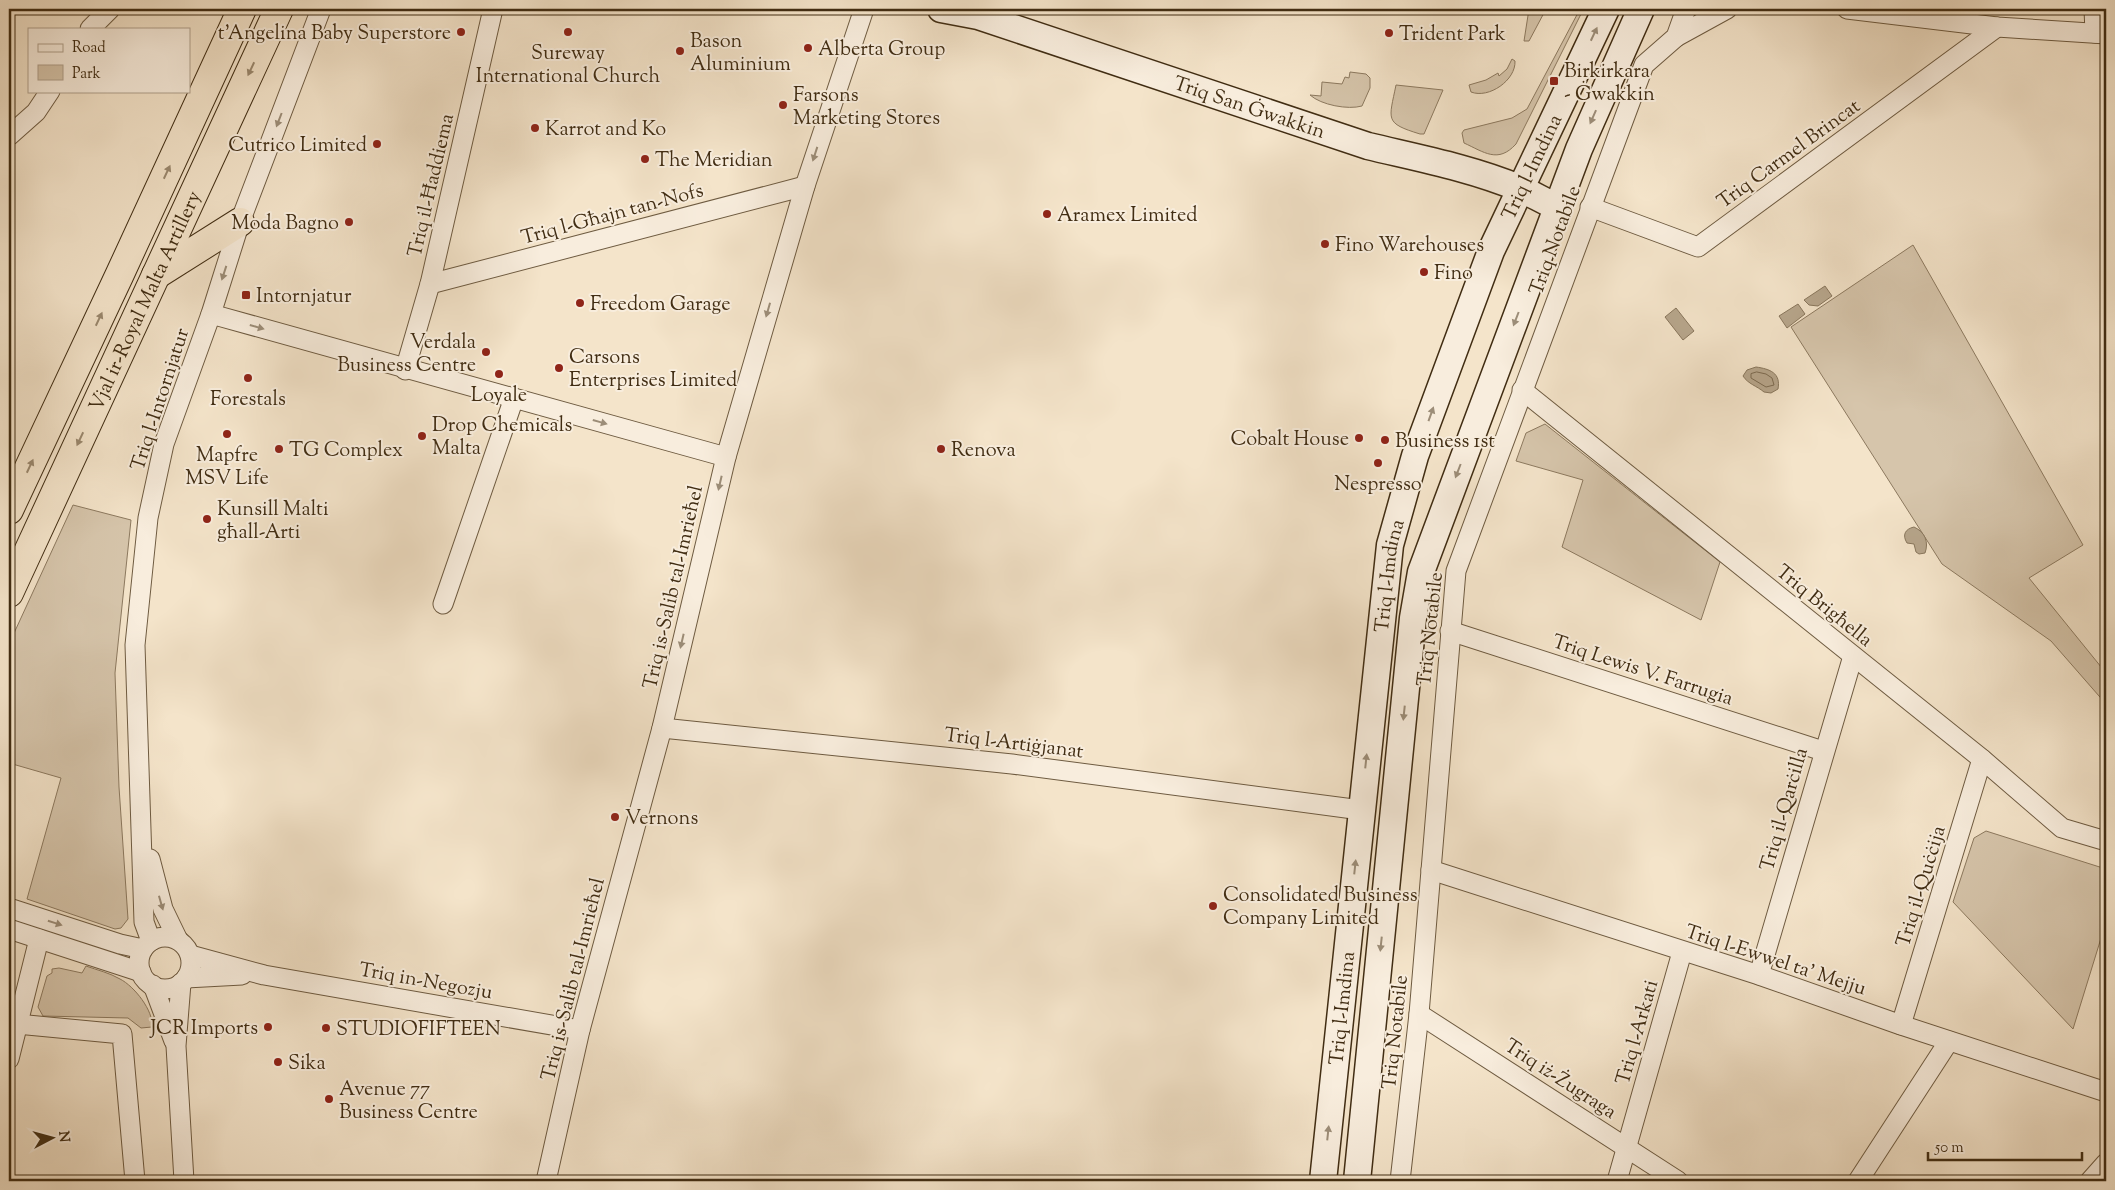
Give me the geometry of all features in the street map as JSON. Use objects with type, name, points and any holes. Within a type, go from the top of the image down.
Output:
[{"type":"highway","name":"Vjal ir-Royal Malta Artillery","points":[[9,510],[120,276],[242,9]]},
{"type":"highway","name":"Vjal ir-Royal Malta Artillery","points":[[9,593],[279,9]]},
{"type":"highway","points":[[156,275],[240,222]]},
{"type":"main road","name":"Triq San Ġwakkin","points":[[941,9],[979,12],[1368,146],[1430,161],[1519,188],[1557,207]]},
{"type":"main road","name":"Triq l-Imdina","points":[[1323,1181],[1390,545],[1415,456],[1491,251],[1519,188],[1606,9]]},
{"type":"main road","name":"Triq l-Imdina","points":[[1357,1181],[1413,618],[1421,572],[1579,149],[1641,9]]},
{"type":"street","points":[[91,28],[110,9]]},
{"type":"street","name":"Triq l-Intornjatur","points":[[147,945],[144,922],[135,646],[148,518],[164,444],[211,314],[240,222],[321,9]]},
{"type":"street","name":"Triq il-Ħaddiema","points":[[405,370],[430,284],[492,9]]},
{"type":"street","name":"Triq is-Salib tal-Imrieħel","points":[[546,1181],[580,1030],[662,728],[726,457],[805,186],[864,9]]},
{"type":"street","name":"Triq Notabile","points":[[1400,1181],[1419,1014],[1456,571],[1644,65],[1676,37],[1686,9]]},
{"type":"street","points":[[1676,37],[1727,9]]},
{"type":"street","points":[[1846,9],[1997,28],[2100,33],[2094,9]]},
{"type":"street","name":"Triq Carmel Brincat","points":[[1590,207],[1698,247],[1997,28]]},
{"type":"street","points":[[9,136],[36,112],[49,92]]},
{"type":"street","name":"Triq l-Għajn tan-Nofs","points":[[430,284],[805,186]]},
{"type":"street","points":[[211,314],[405,370],[726,457]]},
{"type":"street","name":"Triq Brigħella","points":[[1522,390],[1982,759],[2062,828],[2106,841]]},
{"type":"street","points":[[444,604],[514,398]]},
{"type":"street","name":"Triq Lewis V. Farrugia","points":[[1450,631],[1823,750]]},
{"type":"street","name":"Triq il-Qarċilla","points":[[1759,975],[1823,750],[1853,656]]},
{"type":"street","name":"Triq l-Artiġjanat","points":[[662,728],[1012,764],[1361,810]]},
{"type":"street","name":"Triq il-Quċċija","points":[[1901,1025],[1982,759]]},
{"type":"street","name":"Triq l-Intornjatur","points":[[141,822],[162,909],[184,947]]},
{"type":"street","name":"Triq l-Ewwel ta' Mejju","points":[[1431,870],[1682,952],[1759,975],[1901,1025],[2106,1092]]},
{"type":"street","points":[[9,908],[120,944],[147,945],[164,937],[184,947],[191,967],[184,981],[176,1046],[184,1181]]},
{"type":"street","points":[[9,930],[147,978],[167,988],[184,981]]},
{"type":"street","points":[[9,1059],[39,939]]},
{"type":"street","points":[[147,945],[140,964],[176,1046]]},
{"type":"street","name":"Triq in-Negozju","points":[[184,947],[264,975],[580,1030]]},
{"type":"street","name":"Triq l-Arkati","points":[[1617,1181],[1682,952]]},
{"type":"street","name":"Triq in-Negozju","points":[[184,981],[264,975]]},
{"type":"street","name":"Triq iż-Żugraga","points":[[1419,1014],[1678,1181]]},
{"type":"street","points":[[17,1024],[122,1034],[135,1181]]},
{"type":"street","points":[[1858,1181],[1949,1041]]},
{"type":"street","points":[[2090,1181],[2106,1163]]},
{"type":"green space","points":[[1529,9],[1545,9],[1545,11],[1529,41],[1524,41]]},
{"type":"green space","points":[[1580,9],[1583,10],[1516,144],[1503,154],[1497,155],[1484,153],[1464,143],[1462,133],[1464,130],[1512,118],[1527,109]]},
{"type":"green space","points":[[1512,59],[1515,61],[1511,75],[1500,86],[1486,93],[1471,92],[1469,85],[1486,80],[1498,73],[1499,76],[1507,69]]},
{"type":"green space","points":[[1350,72],[1366,74],[1370,78],[1370,88],[1362,106],[1335,106],[1321,102],[1310,95],[1321,96],[1322,82],[1342,84],[1345,77],[1349,78]]},
{"type":"green space","points":[[1396,85],[1443,90],[1424,134],[1400,127],[1392,119],[1391,113]]},
{"type":"green space","points":[[1913,245],[2083,545],[2029,578],[2106,673],[2106,704],[2051,641],[1942,564],[1791,327]]},
{"type":"green space","points":[[1545,424],[1720,562],[1701,620],[1562,547],[1583,480],[1516,461],[1526,433]]},
{"type":"green space","points":[[73,505],[131,520],[115,673],[119,787],[128,919],[121,928],[115,929],[27,899],[61,778],[9,763],[9,644]]},
{"type":"green space","points":[[1986,831],[2106,869],[2106,922],[2073,1029],[1953,902],[1974,838]]},
{"type":"green space","points":[[86,966],[108,973],[131,987],[142,1000],[150,1014],[152,1027],[141,1028],[128,1018],[43,1016],[38,1007],[47,976],[52,973],[52,969],[59,968],[82,973]]},
{"type":"water","points":[[1825,286],[1832,296],[1818,306],[1809,305],[1804,300]]},
{"type":"water","points":[[1798,304],[1805,314],[1787,328],[1779,316]]},
{"type":"water","points":[[1676,308],[1694,331],[1683,340],[1665,317]]},
{"type":"water","points":[[1756,367],[1766,369],[1776,376],[1778,379],[1778,389],[1771,393],[1764,392],[1745,379],[1743,376],[1747,370]]},
{"type":"water","points":[[1914,527],[1925,538],[1927,545],[1925,553],[1919,554],[1916,552],[1914,544],[1907,543],[1905,540],[1905,533],[1908,529]]},
{"type":"place","name":"t'Angelina Baby Superstore","points":[[461,32]]},
{"type":"place","name":"Sureway International Church","points":[[568,32]]},
{"type":"place","name":"Trident Park","points":[[1389,33]]},
{"type":"place","name":"Alberta Group","points":[[808,48]]},
{"type":"place","name":"Bason Aluminium","points":[[680,51]]},
{"type":"place","name":"Birkirkara - Ġwakkin","points":[[1554,81]]},
{"type":"place","name":"Farsons Marketing Stores","points":[[783,105]]},
{"type":"place","name":"Karrot and Ko","points":[[535,128]]},
{"type":"place","name":"Cutrico Limited","points":[[377,144]]},
{"type":"place","name":"The Meridian","points":[[645,159]]},
{"type":"place","name":"Aramex Limited","points":[[1047,214]]},
{"type":"place","name":"Moda Bagno","points":[[349,222]]},
{"type":"place","name":"Fino Warehouses","points":[[1325,244]]},
{"type":"place","name":"Fino","points":[[1424,272]]},
{"type":"place","name":"Intornjatur","points":[[246,295]]},
{"type":"place","name":"Freedom Garage","points":[[580,303]]},
{"type":"place","name":"Verdala Business Centre","points":[[486,352]]},
{"type":"place","name":"Carsons Enterprises Limited","points":[[559,368]]},
{"type":"place","name":"Loyale","points":[[499,374]]},
{"type":"place","name":"Forestals","points":[[248,378]]},
{"type":"place","name":"Mapfre MSV Life","points":[[227,434]]},
{"type":"place","name":"Drop Chemicals Malta","points":[[422,436]]},
{"type":"place","name":"Cobalt House","points":[[1359,438]]},
{"type":"place","name":"Business 1st","points":[[1385,440]]},
{"type":"place","name":"TG Complex","points":[[279,449]]},
{"type":"place","name":"Renova","points":[[941,449]]},
{"type":"place","name":"Nespresso","points":[[1378,463]]},
{"type":"place","name":"Kunsill Malti għall-Arti","points":[[207,519]]},
{"type":"place","name":"Vernons","points":[[615,817]]},
{"type":"place","name":"Consolidated Business Company Limited","points":[[1213,906]]},
{"type":"place","name":"JCR Imports","points":[[268,1027]]},
{"type":"place","name":"STUDIOFIFTEEN","points":[[326,1028]]},
{"type":"place","name":"Sika","points":[[278,1062]]},
{"type":"place","name":"Avenue 77 Business Centre","points":[[329,1099]]}]
